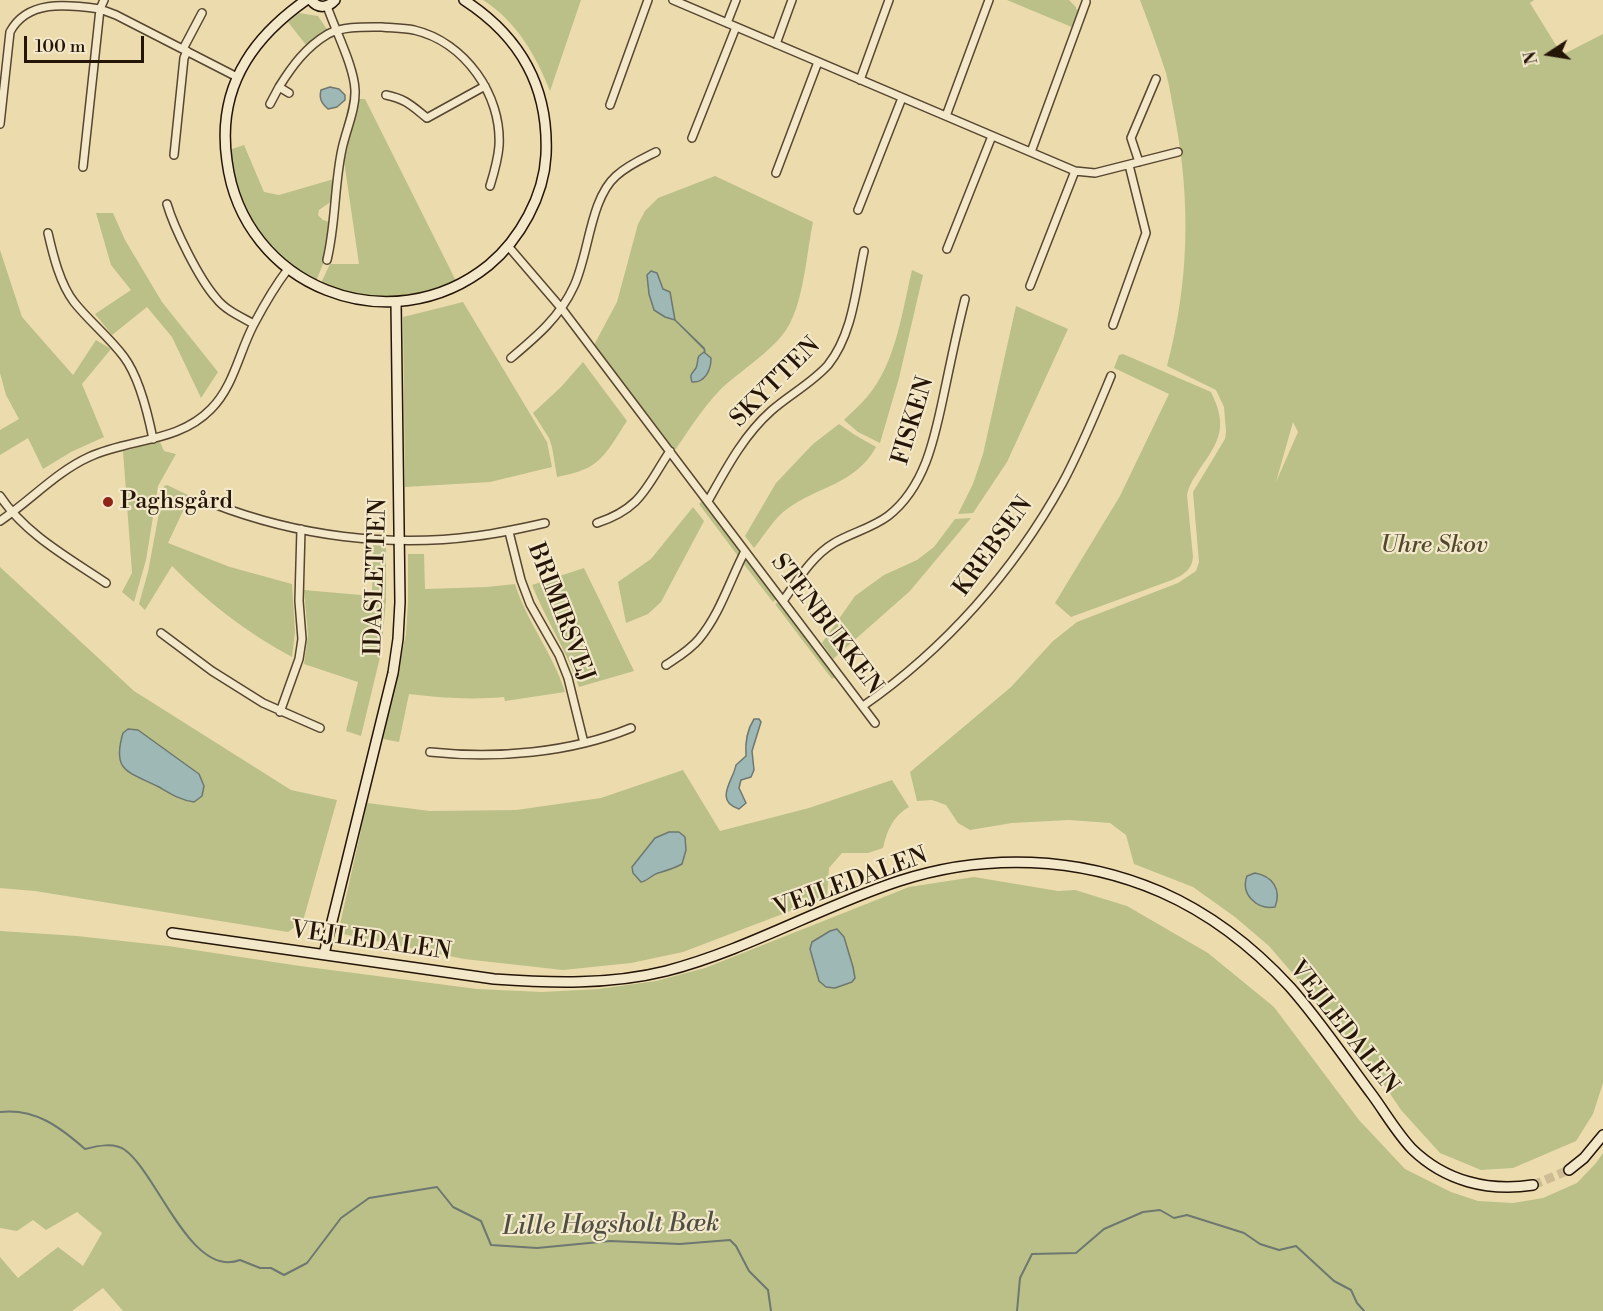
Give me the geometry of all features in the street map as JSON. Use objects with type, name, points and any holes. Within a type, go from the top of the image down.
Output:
[{"type":"street","points":[[83,167],[100,9],[104,0]]},
{"type":"street","points":[[306,0],[275,24],[246,60],[237,77],[226,112],[225,129],[228,169],[233,192],[254,234],[288,269],[312,284],[343,296],[369,301],[396,302],[430,296],[461,283],[484,268],[508,246],[522,227],[541,183],[546,160],[545,117],[538,89],[529,67],[501,28],[464,0]]},
{"type":"street","points":[[311,0],[316,5],[327,6],[335,0]]},
{"type":"street","points":[[610,105],[648,0]]},
{"type":"street","points":[[673,0],[1075,171],[1095,173],[1178,152]]},
{"type":"street","points":[[727,23],[736,0]]},
{"type":"street","points":[[776,44],[792,0]]},
{"type":"street","points":[[860,80],[889,0]]},
{"type":"street","points":[[946,116],[988,0]]},
{"type":"street","points":[[1030,152],[1086,2]]},
{"type":"street","points":[[0,124],[10,32],[19,16],[31,6],[39,4],[100,9],[237,77]]},
{"type":"street","points":[[327,6],[354,78],[356,92],[342,149],[336,185],[333,235],[327,260]]},
{"type":"street","points":[[174,155],[185,50],[202,13]]},
{"type":"street","points":[[270,104],[292,64],[310,46],[336,31],[374,27],[415,30],[451,48],[468,62],[491,97],[498,123],[500,144],[498,161],[490,186]]},
{"type":"street","points":[[692,138],[736,27]]},
{"type":"street","points":[[776,173],[818,62]]},
{"type":"street","points":[[1139,162],[1131,138],[1156,79]]},
{"type":"street","points":[[386,95],[411,103],[427,118],[485,86]]},
{"type":"street","points":[[279,87],[289,93]]},
{"type":"street","points":[[858,210],[902,98]]},
{"type":"street","points":[[947,249],[992,136]]},
{"type":"street","points":[[511,358],[539,335],[562,309],[585,258],[599,202],[605,188],[625,169],[656,152]]},
{"type":"street","points":[[1113,325],[1146,233],[1129,165]]},
{"type":"street","points":[[1030,286],[1075,171]]},
{"type":"street","points":[[167,204],[185,247],[215,298],[225,307],[254,324]]},
{"type":"street","points":[[48,233],[54,257],[72,300],[124,357],[132,370],[153,439]]},
{"type":"street","name":"STENBUKKEN","points":[[508,246],[562,309],[875,723]]},
{"type":"street","name":"SKYTTEN","points":[[708,501],[735,454],[752,430],[771,411],[813,379],[834,356],[847,328],[864,251]]},
{"type":"street","points":[[0,521],[71,466],[107,450],[186,429],[211,409],[228,386],[254,324],[288,269]]},
{"type":"street","name":"FISKEN","points":[[783,601],[817,555],[834,543],[887,516],[902,502],[914,485],[934,438],[965,298]]},
{"type":"street","name":"IDASLETTEN","points":[[324,954],[393,673],[398,639],[400,540],[396,302]]},
{"type":"street","name":"KREBSEN","points":[[863,706],[924,657],[966,618],[1022,548],[1062,484],[1111,376]]},
{"type":"street","points":[[597,523],[618,514],[640,497],[647,490],[670,451]]},
{"type":"street","points":[[0,496],[13,512],[45,542],[106,583]]},
{"type":"street","name":"BRIMIRSVEJ","points":[[214,504],[259,519],[344,537],[400,540],[474,537],[545,523]]},
{"type":"street","points":[[280,712],[299,659],[302,639],[299,601],[301,529]]},
{"type":"street","name":"BRIMIRSVEJ","points":[[508,532],[527,596],[559,655],[568,678],[584,744]]},
{"type":"street","name":"STENBUKKEN","points":[[666,665],[687,651],[699,639],[712,620],[745,551]]},
{"type":"street","points":[[161,633],[212,671],[280,712],[320,728]]},
{"type":"street","points":[[430,752],[511,753],[584,744],[632,729]]},
{"type":"street","name":"VEJLEDALEN","points":[[172,933],[494,979],[537,982],[621,979],[663,972],[708,958],[865,894],[931,872],[1000,862],[1032,862],[1087,869],[1124,878],[1196,909],[1225,928],[1265,962],[1291,989],[1323,1029],[1401,1137],[1429,1163],[1444,1173],[1477,1185],[1518,1187],[1533,1185]]},
{"type":"street","points":[[1569,1170],[1584,1158],[1603,1135]]},
{"type":"green space","points":[[483,0],[581,0],[550,91],[524,40],[495,8]]},
{"type":"green space","points":[[1007,0],[1069,0],[1076,9],[1080,10],[1074,28]]},
{"type":"green space","name":"Uhre Skov","points":[[1140,0],[1534,0],[1530,3],[1562,55],[1603,34],[1603,1083],[1593,1114],[1576,1141],[1513,1168],[1481,1170],[1440,1153],[1401,1110],[1369,1062],[1269,946],[1235,917],[1193,887],[1134,864],[1126,835],[1110,823],[1069,820],[1012,823],[970,830],[958,823],[946,805],[932,800],[917,801],[910,772],[1011,687],[1053,641],[1077,622],[1178,583],[1196,571],[1199,562],[1193,492],[1225,439],[1224,407],[1216,390],[1167,366],[1180,304],[1183,273],[1184,181],[1167,79]],"holes":[[[1293,422],[1298,432],[1276,482]]]},
{"type":"green space","points":[[299,13],[318,16],[328,31],[306,45],[288,22]]},
{"type":"green space","points":[[359,99],[365,99],[456,281],[423,292],[388,297],[354,294],[321,283],[330,264],[359,264],[344,161]]},
{"type":"green space","points":[[244,145],[264,192],[279,195],[334,179],[332,201],[319,210],[318,215],[330,222],[325,259],[316,281],[288,264],[254,227],[236,191],[229,150]]},
{"type":"green space","points":[[715,176],[813,222],[799,299],[785,331],[778,340],[719,391],[701,412],[675,450],[594,345],[617,302],[638,224],[645,211],[658,198]]},
{"type":"green space","points":[[96,213],[113,213],[125,240],[162,302],[218,372],[201,398],[172,337],[147,307],[112,335],[95,314],[131,290],[111,265]]},
{"type":"green space","points":[[0,250],[22,317],[73,375],[96,340],[111,349],[82,384],[104,437],[71,452],[43,469],[28,438],[0,455],[0,430],[19,419],[6,395],[0,373]]},
{"type":"green space","points":[[912,270],[923,275],[899,378],[880,443],[858,432],[844,420],[867,397],[885,369],[897,336]]},
{"type":"green space","points":[[463,302],[547,442],[552,467],[490,482],[405,487],[403,317]]},
{"type":"green space","points":[[1016,306],[1068,329],[1007,462],[973,513],[958,514],[973,484],[983,454]]},
{"type":"green space","points":[[1123,354],[1211,392],[1219,415],[1219,433],[1217,441],[1192,482],[1187,495],[1193,557],[1189,569],[1172,580],[1071,617],[1055,603],[1120,496],[1169,394],[1114,368],[1119,355]]},
{"type":"green space","points":[[583,362],[627,421],[609,448],[592,466],[557,477],[549,438],[533,413]]},
{"type":"green space","points":[[839,424],[876,447],[867,460],[847,477],[799,501],[782,513],[754,548],[745,536],[776,483],[813,444]]},
{"type":"green space","points":[[160,442],[164,451],[176,454],[158,486],[146,560],[134,602],[122,592],[132,573],[123,451]]},
{"type":"green space","points":[[167,485],[190,496],[168,543],[230,567],[292,584],[295,632],[292,657],[228,616],[172,566],[145,610],[139,604],[148,572],[164,486]]},
{"type":"green space","points":[[702,501],[740,551],[738,556],[699,504]]},
{"type":"green space","points":[[693,507],[704,521],[661,602],[648,614],[626,623],[618,582],[651,559]]},
{"type":"green space","points":[[971,518],[910,591],[833,659],[822,643],[855,596],[884,575],[917,560],[934,547],[955,519]]},
{"type":"green space","points":[[373,545],[386,546],[386,601],[381,653],[361,736],[346,731],[358,682],[304,664],[308,635],[304,590],[372,596]]},
{"type":"green space","points":[[408,554],[424,554],[425,589],[515,584],[565,692],[505,701],[504,697],[456,698],[409,694],[399,742],[383,739],[406,634]]},
{"type":"green space","points":[[747,560],[776,599],[773,602],[743,563]]},
{"type":"green space","points":[[0,567],[134,691],[291,790],[337,800],[303,921],[288,932],[35,891],[0,888]]},
{"type":"green space","points":[[584,568],[634,671],[579,687],[532,585]]},
{"type":"green space","points":[[779,602],[835,677],[832,679],[775,604]]},
{"type":"green space","points":[[683,770],[720,831],[809,808],[892,780],[909,807],[892,824],[883,848],[868,853],[842,853],[829,868],[827,897],[683,952],[631,963],[563,970],[464,959],[338,933],[367,803],[430,811],[516,810],[601,798]]},
{"type":"green space","points":[[974,877],[1058,891],[1075,890],[1127,906],[1208,953],[1274,1007],[1359,1120],[1405,1169],[1451,1192],[1478,1201],[1513,1203],[1543,1198],[1577,1183],[1603,1153],[1603,1311],[123,1311],[103,1288],[72,1311],[0,1311],[0,1257],[18,1278],[58,1247],[83,1266],[102,1233],[77,1212],[46,1230],[33,1220],[17,1231],[0,1228],[0,931],[77,936],[168,946],[477,989],[542,992],[598,989],[656,981],[705,968],[909,887]]},
{"type":"water","points":[[330,87],[339,89],[345,95],[345,100],[337,107],[328,109],[321,100],[320,93],[321,90]]},
{"type":"water","points":[[651,271],[657,273],[663,289],[670,292],[675,320],[654,310],[647,275]]},
{"type":"water","points":[[705,351],[711,358],[710,367],[704,378],[692,382],[691,374],[696,368],[699,356]]},
{"type":"water","points":[[754,719],[759,719],[761,722],[752,751],[754,770],[751,777],[741,780],[739,788],[746,803],[739,809],[727,801],[727,789],[736,765],[746,756],[747,737]]},
{"type":"water","points":[[128,729],[138,730],[199,774],[204,786],[202,796],[194,802],[184,800],[126,769],[121,764],[119,756],[123,733]]},
{"type":"water","points":[[669,832],[679,832],[685,837],[686,850],[682,864],[641,882],[633,873],[632,867],[655,838]]},
{"type":"water","points":[[1255,873],[1266,877],[1274,884],[1277,895],[1275,907],[1257,904],[1248,895],[1245,883],[1247,876]]},
{"type":"water","points":[[837,929],[844,937],[855,978],[852,982],[835,988],[826,987],[819,981],[810,949],[812,942]]},
{"type":"waterway","name":"Lille Høgsholt Bæk","points":[[0,1112],[36,1116],[66,1133],[85,1149],[111,1145],[125,1150],[137,1162],[191,1240],[206,1254],[222,1262],[240,1260],[260,1268],[271,1268],[284,1275],[307,1263],[341,1218],[369,1198],[437,1187],[453,1207],[481,1221],[491,1245],[537,1248],[610,1241],[680,1244],[730,1240],[736,1246],[749,1271],[768,1290],[771,1311]]},
{"type":"waterway","name":"Lille Høgsholt Bæk","points":[[1017,1311],[1020,1278],[1032,1254],[1076,1253],[1104,1229],[1143,1212],[1160,1210],[1174,1218],[1187,1215],[1244,1233],[1260,1244],[1279,1250],[1296,1246],[1334,1281],[1351,1290],[1364,1311]]},
{"type":"tunnel","points":[[1533,1185],[1569,1170]]},
{"type":"place","name":"Paghsgård","points":[[108,502]]}]
